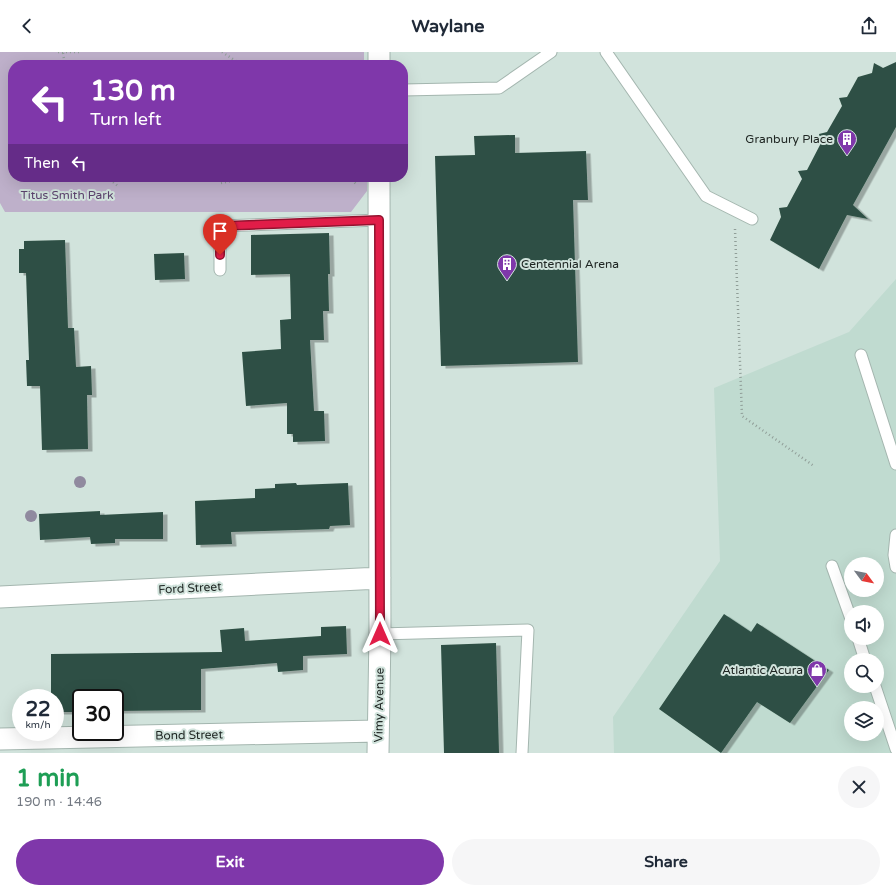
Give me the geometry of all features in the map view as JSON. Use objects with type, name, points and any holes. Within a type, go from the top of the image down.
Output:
[{"type":"street","name":"Vimy Avenue","points":[[378,753],[380,634],[379,182]]},
{"type":"street","name":"Ford Street","points":[[0,597],[380,578]]},
{"type":"street","name":"Bond Street","points":[[0,739],[378,731]]},
{"type":"lane","points":[[408,90],[499,88],[551,52]]},
{"type":"lane","points":[[606,52],[706,196],[752,219]]},
{"type":"lane","points":[[220,270],[220,226],[379,220]]},
{"type":"lane","points":[[861,355],[896,464]]},
{"type":"lane","points":[[896,535],[894,554],[896,567]]},
{"type":"lane","points":[[832,566],[846,605]]},
{"type":"lane","points":[[380,634],[528,630],[522,753]]},
{"type":"lane","points":[[877,693],[896,749]]},
{"type":"path","points":[[58,52],[80,52]]},
{"type":"path","points":[[222,52],[234,60]]},
{"type":"path","points":[[113,182],[119,187]]},
{"type":"path","points":[[221,183],[226,182]]},
{"type":"path","points":[[734,210],[742,416],[814,466]]},
{"type":"shaded area","points":[[896,279],[896,753],[614,753],[613,717],[720,561],[714,388],[849,332]]},
{"type":"green space","name":"Titus Smith Park","points":[[0,52],[364,52],[364,60],[8,60],[8,182],[367,182],[367,191],[351,212],[5,212],[0,203]]},
{"type":"building","name":"Granbury Place","points":[[896,62],[896,127],[853,205],[868,219],[847,215],[819,269],[770,240],[781,217],[779,208],[787,207],[802,179],[798,171],[807,170],[821,143],[819,134],[827,132],[842,106],[839,98],[847,97],[858,77],[872,73],[874,63],[883,68]]},
{"type":"building","name":"Centennial Arena","points":[[515,135],[515,153],[586,151],[588,200],[573,200],[578,362],[441,366],[435,156],[475,155],[474,136]]},
{"type":"building","points":[[329,233],[329,311],[323,311],[324,340],[310,340],[314,411],[324,411],[325,441],[293,442],[293,434],[287,434],[287,403],[246,406],[242,352],[281,349],[280,320],[291,319],[290,274],[251,275],[251,235]]},
{"type":"building","points":[[65,240],[68,328],[74,328],[76,367],[91,366],[92,395],[87,395],[88,449],[42,450],[40,386],[27,386],[26,360],[29,360],[26,273],[19,273],[19,249],[24,249],[24,241]]},
{"type":"building","points":[[184,253],[185,279],[155,280],[154,254]]},
{"type":"building","points":[[296,483],[297,485],[348,483],[350,525],[330,526],[329,529],[231,532],[232,544],[196,545],[195,501],[255,498],[255,489],[275,488],[275,484]]},
{"type":"building","points":[[100,511],[100,515],[163,512],[163,539],[115,539],[115,543],[91,544],[90,537],[40,540],[39,514]]},
{"type":"building","points":[[724,614],[751,632],[757,623],[829,670],[790,723],[757,702],[721,753],[659,709]]},
{"type":"building","points":[[346,626],[347,654],[303,656],[303,670],[278,672],[277,663],[201,669],[201,710],[124,711],[124,689],[72,689],[72,712],[64,712],[64,689],[51,689],[51,654],[222,652],[220,630],[244,628],[245,641],[321,636],[321,627]]},
{"type":"building","points":[[496,643],[499,753],[444,753],[441,645]]},
{"type":"place","name":"Granbury Place","points":[[847,156]]},
{"type":"place","name":"Centennial Arena","points":[[507,281]]},
{"type":"place","name":"Atlantic Acura","points":[[817,687]]},
{"type":"route","points":[[220,255],[220,226],[379,220],[380,634]]}]
